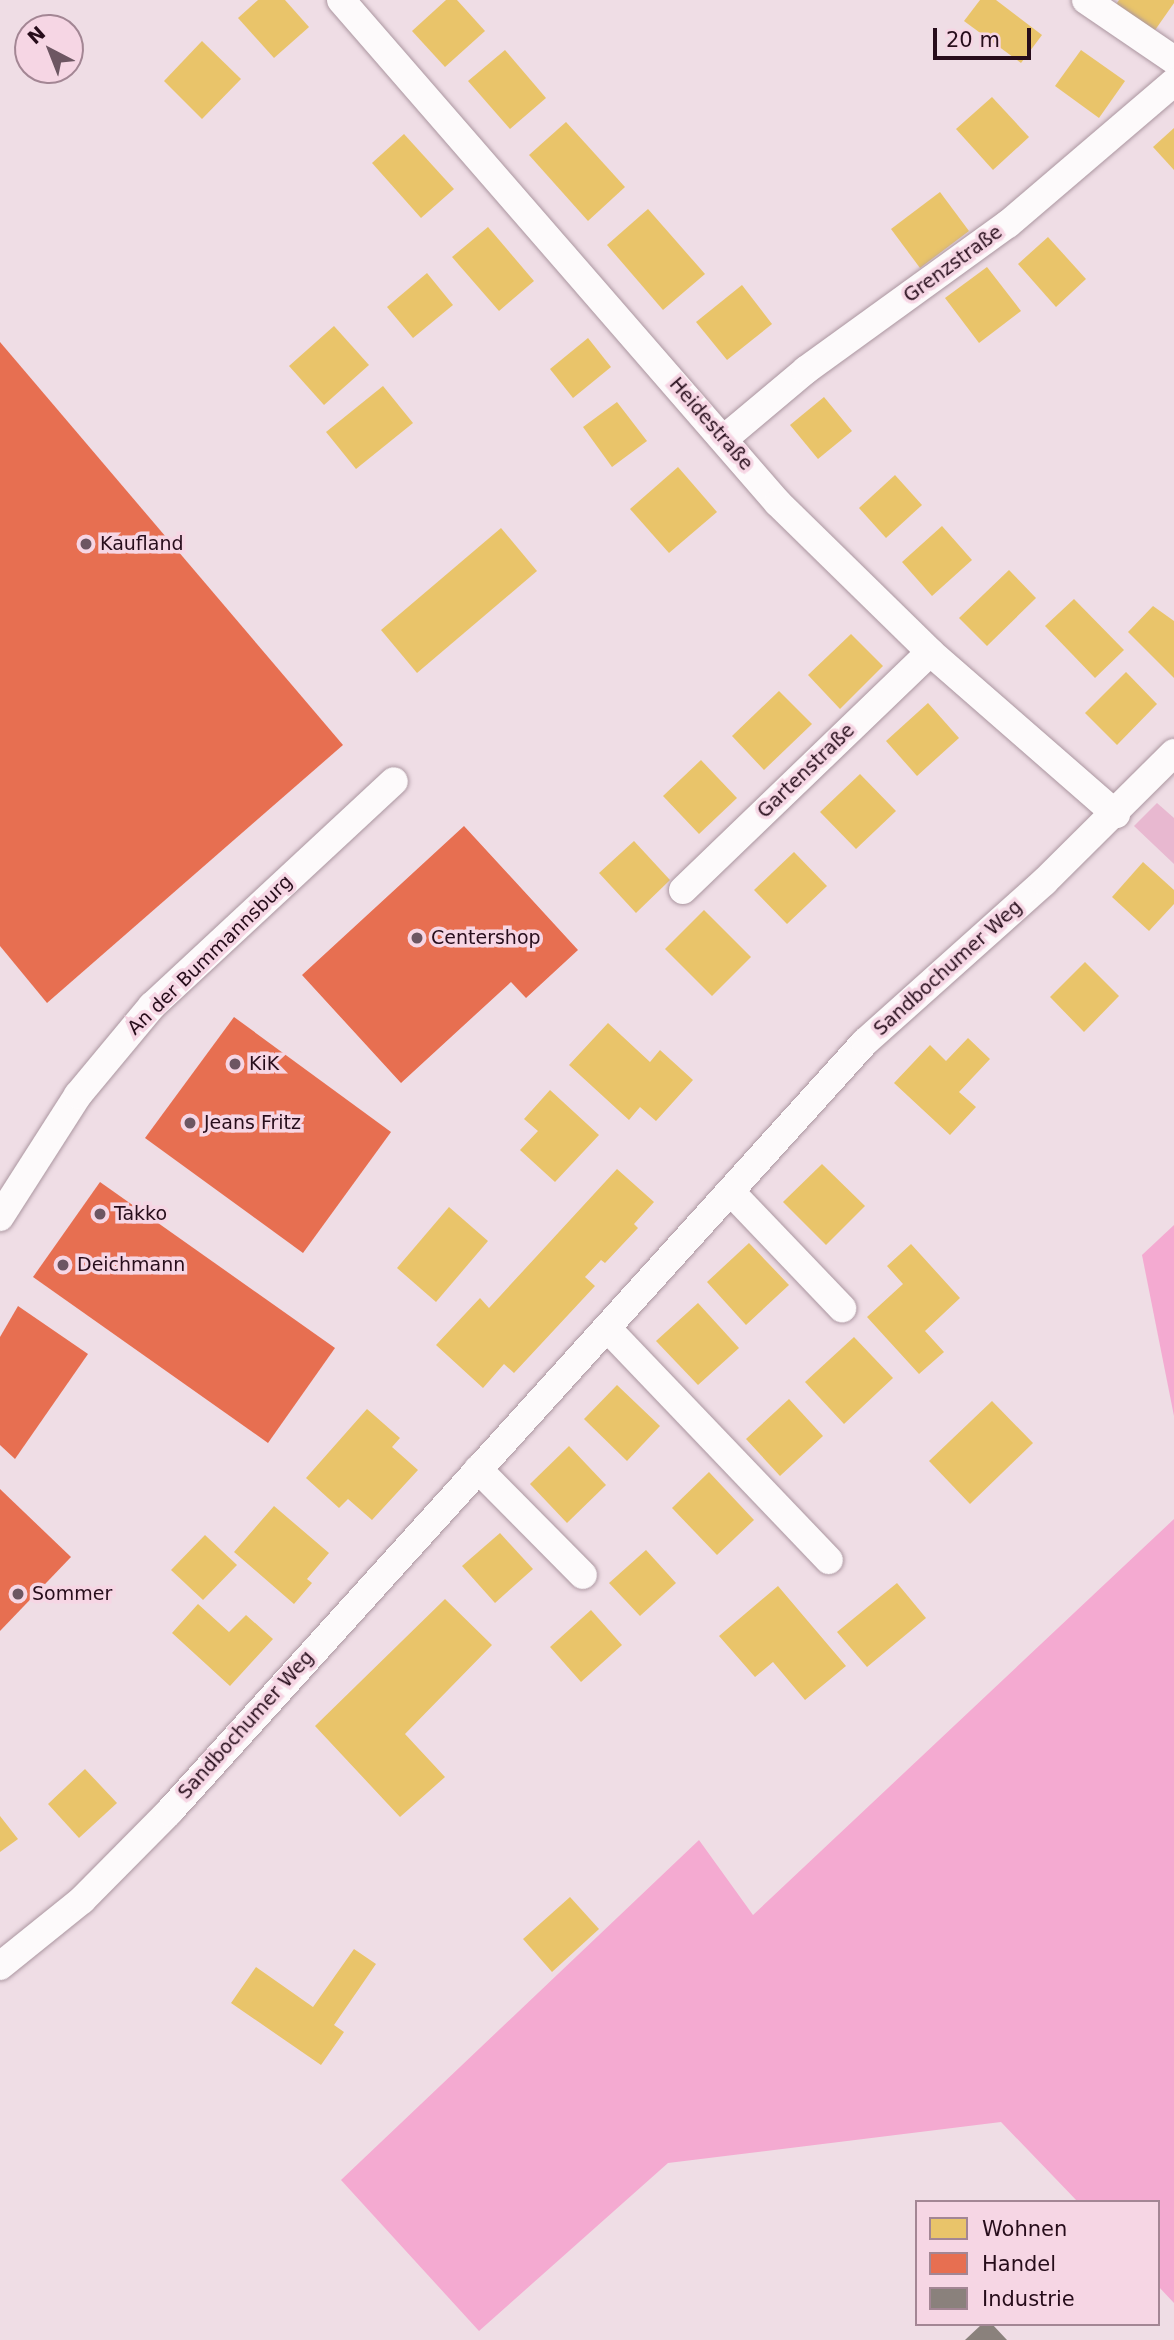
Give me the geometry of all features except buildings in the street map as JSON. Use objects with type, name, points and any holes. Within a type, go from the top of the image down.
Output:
[{"type":"street","name":"Heidestraße","points":[[341,0],[725,438],[778,503],[930,652],[1116,814]]},
{"type":"street","points":[[1086,0],[1174,60]]},
{"type":"street","name":"Grenzstraße","points":[[725,438],[806,370],[1008,224],[1174,82]]},
{"type":"street","name":"Gartenstraße","points":[[683,890],[930,652]]},
{"type":"street","name":"Sandbochumer Weg","points":[[0,1966],[82,1900],[169,1812],[865,1042],[1116,814],[1174,753]]},
{"type":"street","name":"An der Bummannsburg","points":[[0,1217],[84,1086],[152,1006],[394,781]]},
{"type":"street","points":[[731,1192],[842,1308]]},
{"type":"street","points":[[607,1328],[829,1560]]},
{"type":"street","points":[[478,1469],[583,1575]]},
{"type":"shaded area","points":[[1157,803],[1174,818],[1174,864],[1134,826]]},
{"type":"shaded area","points":[[1174,1225],[1174,1416],[1142,1255]]},
{"type":"shaded area","points":[[1174,1519],[1174,2303],[1160,2288],[1160,2200],[1076,2200],[1001,2122],[668,2163],[479,2331],[341,2180],[699,1840],[753,1915]]},
{"type":"place","name":"Kaufland","points":[[86,544]]},
{"type":"place","name":"Centershop","points":[[417,938]]},
{"type":"place","name":"KiK","points":[[235,1064]]},
{"type":"place","name":"Jeans Fritz","points":[[190,1123]]},
{"type":"place","name":"Takko","points":[[100,1214]]},
{"type":"place","name":"Deichmann","points":[[63,1265]]},
{"type":"place","name":"Sommer","points":[[18,1594]]}]
